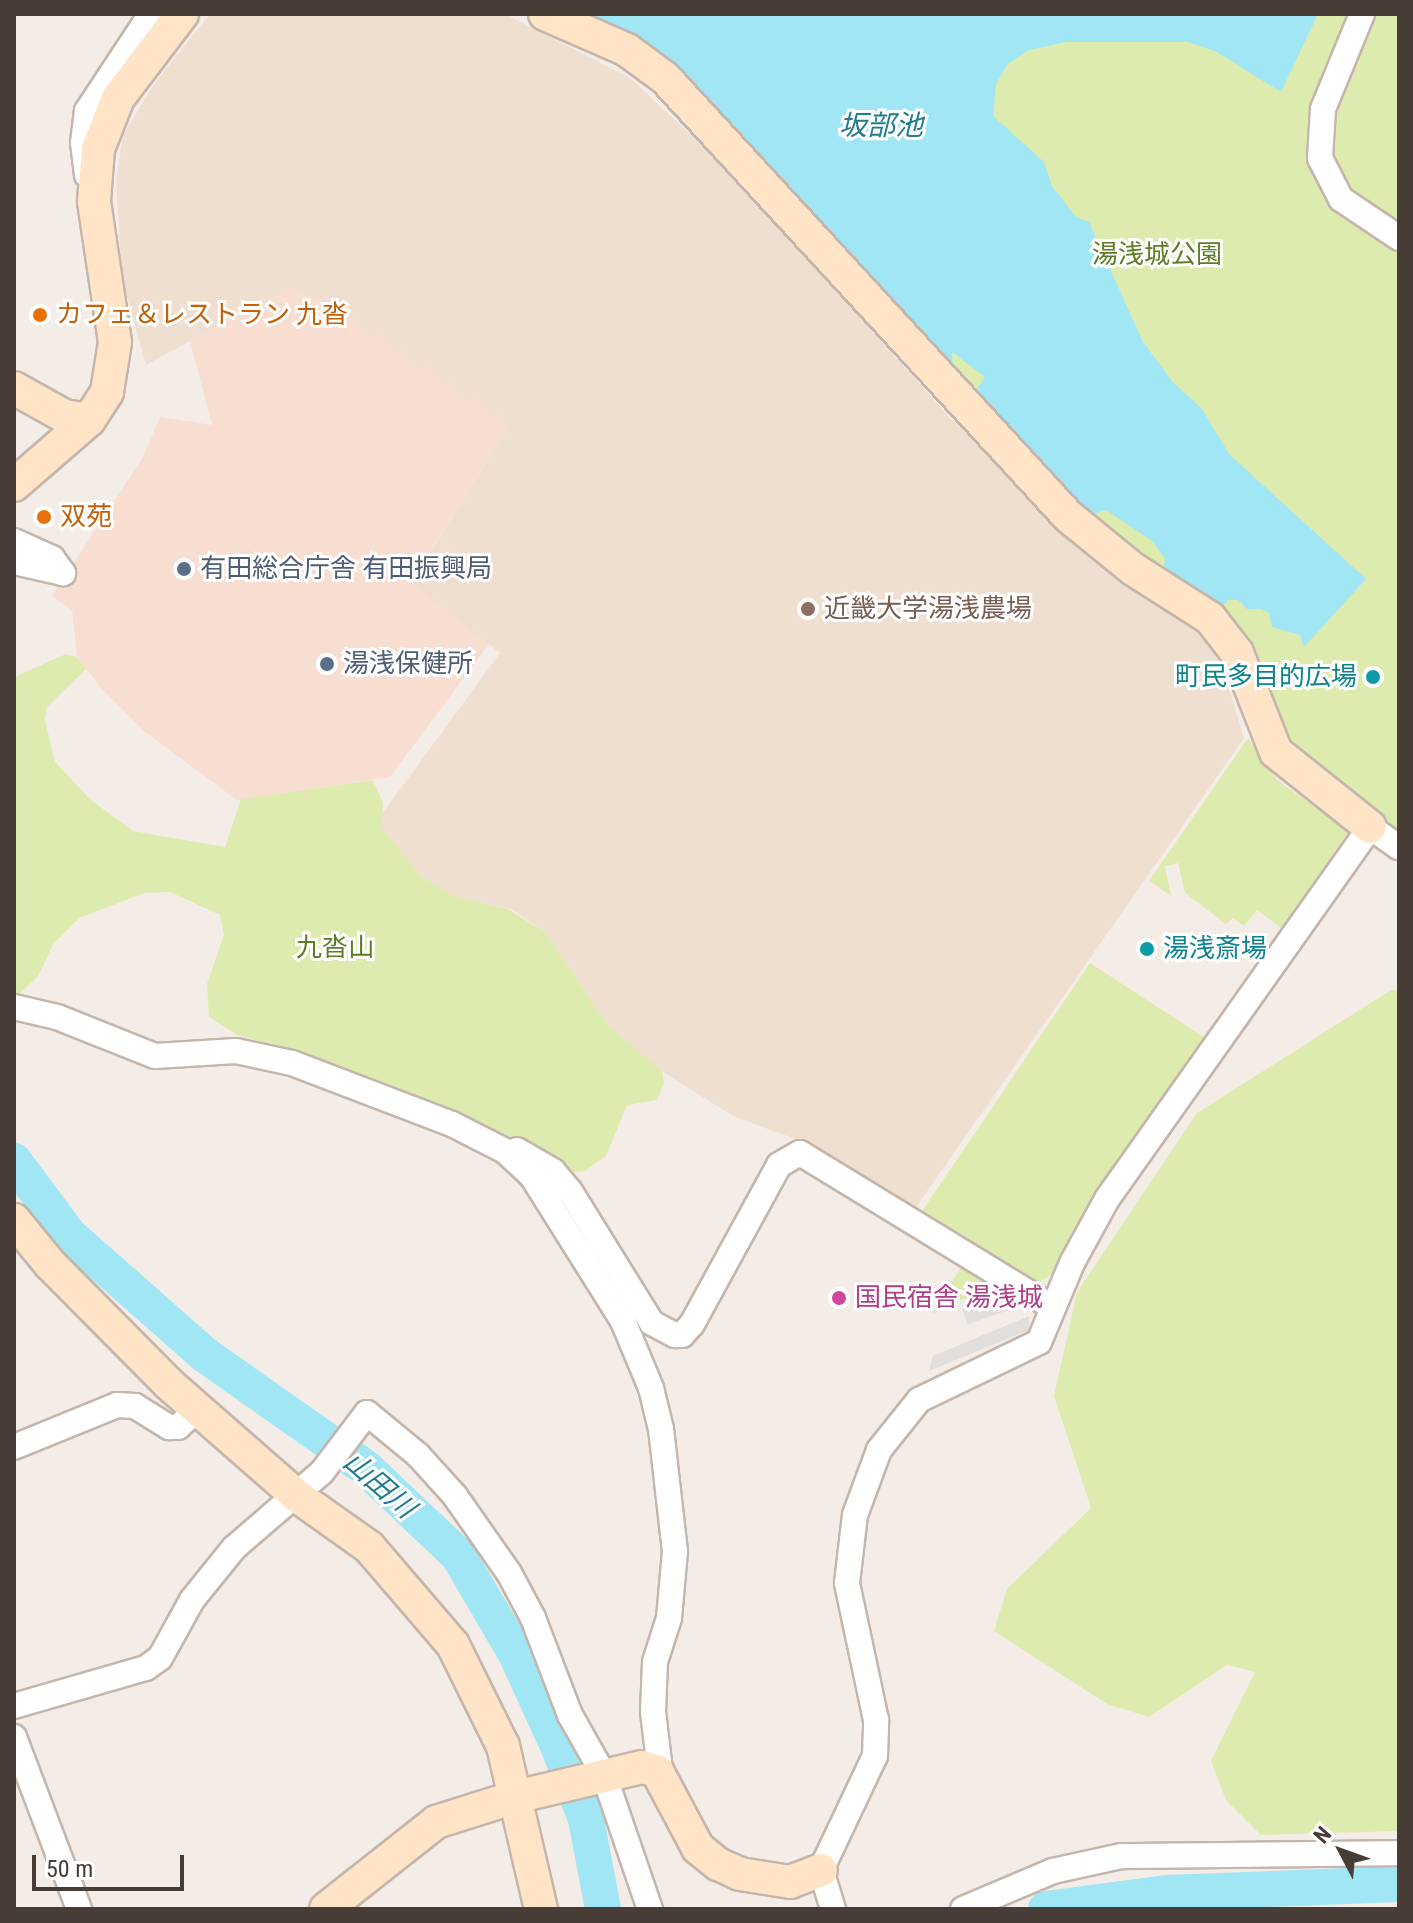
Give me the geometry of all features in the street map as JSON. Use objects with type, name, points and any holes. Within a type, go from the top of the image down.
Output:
[{"type":"street","points":[[14,485],[89,420],[112,376],[115,342],[83,143],[87,111],[151,14]]},
{"type":"street","points":[[94,201],[98,149],[118,98],[182,14]]},
{"type":"street","points":[[545,14],[627,50],[665,78],[1068,516],[1133,569],[1210,618],[1237,653],[1276,752],[1399,847]]},
{"type":"street","points":[[1362,14],[1323,109],[1320,158],[1341,199],[1399,238]]},
{"type":"street","points":[[14,388],[53,412],[89,420]]},
{"type":"street","points":[[14,541],[52,558],[63,573],[14,562]]},
{"type":"street","points":[[833,1909],[821,1870],[875,1756],[876,1720],[853,1630],[847,1583],[853,1527],[867,1478],[905,1411],[933,1391],[1030,1349],[1045,1334],[1052,1307],[1107,1199],[1370,827]]},
{"type":"street","points":[[14,1007],[57,1017],[155,1056],[261,1053],[423,1110],[487,1141],[520,1163],[548,1197],[623,1321],[651,1388],[661,1429],[675,1551],[672,1603],[658,1641],[654,1671],[661,1778]]},
{"type":"street","points":[[487,1141],[521,1152],[553,1171],[652,1323],[675,1335],[682,1335],[692,1324],[779,1165],[800,1153],[1052,1307]]},
{"type":"street","points":[[14,1220],[74,1289],[198,1409],[297,1496],[369,1547],[453,1645],[524,1795],[541,1909]]},
{"type":"street","points":[[14,1447],[117,1405],[135,1406],[169,1427],[178,1427],[198,1409]]},
{"type":"street","points":[[14,1706],[146,1668],[160,1658],[192,1600],[234,1548],[322,1472],[367,1413],[418,1455],[485,1535],[533,1618],[555,1683],[599,1776],[650,1909]]},
{"type":"street","points":[[14,1737],[79,1909]]},
{"type":"street","points":[[326,1909],[436,1822],[524,1795],[647,1767],[661,1778],[698,1848],[718,1864],[740,1874],[790,1882],[821,1870]]},
{"type":"street","points":[[963,1909],[1053,1871],[1121,1856],[1399,1853]]},
{"type":"shaded area","name":"近畿大学湯浅農場","points":[[210,14],[505,14],[630,78],[726,168],[942,409],[1083,551],[1120,582],[1186,618],[1217,650],[1244,738],[916,1207],[806,1143],[733,1116],[641,1058],[609,1026],[545,932],[513,910],[456,897],[419,875],[384,835],[379,818],[500,653],[412,582],[510,424],[347,316],[291,286],[146,365],[122,279],[116,180],[123,135],[154,84]]},
{"type":"shaded area","points":[[291,286],[347,316],[510,424],[412,581],[489,644],[390,777],[237,800],[144,731],[100,687],[77,657],[72,610],[52,596],[143,457],[160,417],[212,425],[190,341]]},
{"type":"shaded area","points":[[1003,1293],[1009,1310],[967,1324],[961,1307]]},
{"type":"shaded area","points":[[1029,1316],[1029,1330],[929,1371],[933,1356]]},
{"type":"green space","name":"湯浅城公園","points":[[545,14],[1399,14],[1399,847],[1288,766],[1246,677],[665,78]]},
{"type":"green space","name":"九沓山","points":[[66,654],[77,657],[86,669],[47,707],[45,720],[55,762],[91,800],[133,831],[225,847],[241,799],[373,780],[383,803],[382,828],[419,875],[456,897],[508,909],[545,932],[609,1026],[662,1071],[664,1083],[657,1100],[627,1105],[606,1156],[585,1171],[568,1173],[552,1158],[514,1138],[323,1061],[236,1034],[209,1017],[207,984],[224,935],[220,915],[170,892],[144,893],[79,918],[54,943],[38,976],[14,999],[14,677]]},
{"type":"green space","points":[[1248,738],[1277,780],[1349,831],[1281,928],[1257,910],[1244,926],[1233,918],[1226,924],[1185,893],[1178,863],[1165,866],[1171,896],[1149,881]]},
{"type":"green space","points":[[1090,963],[1205,1038],[1091,1201],[1057,1271],[1032,1287],[920,1214]]},
{"type":"green space","points":[[1391,990],[1399,991],[1399,1831],[1261,1835],[1226,1800],[1211,1761],[1255,1672],[1227,1665],[1149,1717],[1107,1704],[994,1631],[1007,1589],[1091,1508],[1054,1396],[1077,1292],[1197,1113]]},
{"type":"green space","points":[[963,1264],[987,1278],[976,1293],[932,1314]]},
{"type":"water","name":"坂部池","points":[[580,14],[1318,14],[1281,92],[1215,51],[1188,42],[1066,42],[1029,50],[1008,64],[996,84],[993,116],[1044,162],[1052,186],[1076,217],[1089,222],[1143,342],[1172,381],[1202,409],[1229,454],[1366,579],[1304,647],[1300,635],[1272,627],[1269,613],[1261,609],[1247,609],[1238,600],[1228,600],[1222,607],[1164,570],[1165,558],[1151,540],[1106,510],[1087,516],[975,392],[985,377],[952,352],[953,368],[682,72]]},
{"type":"waterway","name":"山田川","points":[[14,1161],[69,1235],[205,1355],[367,1469],[458,1555],[516,1654],[559,1748],[586,1819],[603,1909]]},
{"type":"waterway","name":"山田川","points":[[1046,1909],[1166,1893],[1399,1884]]},
{"type":"place","name":"カフェ＆レストラン 九沓","points":[[40,315]]},
{"type":"place","name":"双苑","points":[[44,517]]},
{"type":"place","name":"有田総合庁舎 有田振興局","points":[[184,569]]},
{"type":"place","name":"近畿大学湯浅農場","points":[[808,609]]},
{"type":"place","name":"湯浅保健所","points":[[327,664]]},
{"type":"place","name":"町民多目的広場","points":[[1373,677]]},
{"type":"place","name":"湯浅斎場","points":[[1147,949]]},
{"type":"place","name":"国民宿舎 湯浅城","points":[[839,1298]]}]
